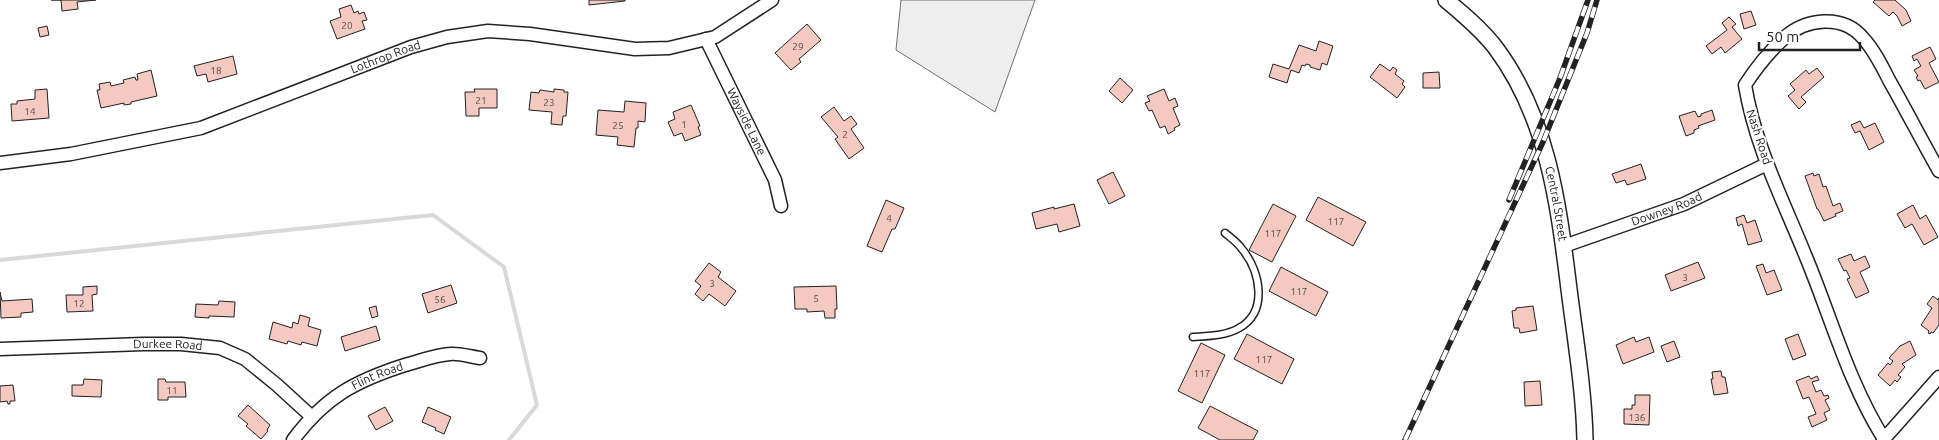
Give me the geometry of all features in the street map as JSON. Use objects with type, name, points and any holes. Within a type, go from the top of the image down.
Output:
[{"type":"street","name":"Lothrop Road","points":[[0,163],[71,154],[201,128],[411,47],[447,37],[488,31],[530,34],[635,50],[668,48],[715,37],[772,0]]},
{"type":"street","name":"Central Street","points":[[1446,0],[1472,22],[1494,46],[1524,95],[1539,128],[1552,171],[1564,246],[1585,440]]},
{"type":"street","name":"Nash Road","points":[[1939,171],[1876,57],[1862,37],[1845,24],[1828,20],[1804,26],[1786,37],[1758,65],[1745,85],[1750,113],[1767,164],[1806,256],[1856,384],[1884,439],[1939,377]]},
{"type":"street","name":"Wayside Lane","points":[[706,39],[775,180],[781,206]]},
{"type":"street","name":"Downey Road","points":[[1564,246],[1684,204],[1767,164]]},
{"type":"street","name":"Durkee Road","points":[[0,349],[143,344],[181,344],[220,348],[244,359],[277,384],[312,417]]},
{"type":"street","name":"Flint Road","points":[[293,440],[319,408],[349,388],[370,378],[430,358],[451,354],[480,358]]},
{"type":"lane","points":[[1193,337],[1214,335],[1238,329],[1250,320],[1258,308],[1259,294],[1254,270],[1243,250],[1225,233]]},
{"type":"shaded area","points":[[901,0],[1035,0],[995,112],[896,50]]},
{"type":"building","points":[[61,0],[96,0],[77,2],[78,9],[62,11]]},
{"type":"building","points":[[589,0],[625,0],[625,1],[589,5]]},
{"type":"building","points":[[1875,0],[1895,0],[1906,10],[1911,21],[1902,26],[1893,12],[1889,16],[1873,2]]},
{"type":"building","points":[[351,5],[354,13],[358,11],[359,14],[364,12],[367,20],[362,21],[365,29],[337,39],[330,21],[341,17],[339,9]]},
{"type":"building","points":[[1751,11],[1756,25],[1744,29],[1740,14]]},
{"type":"building","points":[[1729,17],[1736,24],[1732,27],[1742,39],[1725,53],[1721,47],[1712,54],[1706,46],[1727,30],[1722,23]]},
{"type":"building","points":[[807,24],[821,40],[799,59],[801,62],[791,70],[775,53]]},
{"type":"building","points":[[47,26],[49,35],[40,37],[38,28]]},
{"type":"building","points":[[1319,41],[1333,46],[1327,65],[1322,63],[1320,70],[1310,67],[1310,65],[1302,65],[1299,73],[1291,70],[1287,83],[1269,77],[1273,64],[1289,69],[1299,45],[1316,51]]},
{"type":"building","points":[[1930,47],[1936,59],[1929,63],[1939,82],[1925,89],[1920,80],[1918,81],[1916,77],[1918,76],[1914,70],[1921,66],[1917,59],[1914,61],[1912,56]]},
{"type":"building","points":[[233,56],[237,74],[208,82],[206,74],[197,76],[194,66]]},
{"type":"building","points":[[1380,64],[1390,71],[1393,67],[1397,70],[1395,74],[1404,81],[1402,84],[1405,87],[1397,98],[1370,77]]},
{"type":"building","points":[[1817,68],[1824,77],[1801,97],[1806,102],[1799,109],[1788,96],[1795,90],[1790,84],[1806,70],[1809,74]]},
{"type":"building","points":[[151,70],[157,96],[131,102],[131,104],[124,105],[124,103],[101,108],[97,90],[100,90],[99,84],[110,82],[111,86],[124,83],[123,80],[135,77],[138,80],[137,74]]},
{"type":"building","points":[[1439,72],[1440,88],[1423,88],[1423,73]]},
{"type":"building","points":[[1120,78],[1133,90],[1122,103],[1109,91]]},
{"type":"building","points":[[47,89],[49,118],[12,121],[11,104],[17,104],[17,101],[35,99],[35,90]]},
{"type":"building","points":[[474,89],[497,89],[497,108],[479,108],[479,116],[466,116],[465,92],[475,92]]},
{"type":"building","points":[[554,89],[568,92],[566,116],[563,116],[562,125],[551,124],[552,112],[529,110],[531,92],[539,93],[540,90],[554,92]]},
{"type":"building","points":[[1164,89],[1169,101],[1175,98],[1178,106],[1173,108],[1180,125],[1168,134],[1165,126],[1160,128],[1152,110],[1149,111],[1145,103],[1150,101],[1147,96]]},
{"type":"building","points":[[625,101],[646,103],[645,122],[638,121],[634,147],[617,145],[618,137],[596,135],[598,110],[624,112]]},
{"type":"building","points":[[691,105],[700,126],[698,127],[701,135],[685,141],[682,133],[674,136],[668,122],[675,119],[673,112]]},
{"type":"building","points":[[834,107],[844,121],[851,116],[857,124],[851,129],[864,148],[849,159],[835,139],[838,137],[821,117]]},
{"type":"building","points":[[1712,110],[1715,120],[1698,126],[1699,128],[1694,130],[1694,133],[1686,136],[1679,116],[1695,111],[1698,117]]},
{"type":"building","points":[[1860,121],[1864,128],[1875,123],[1884,142],[1869,150],[1860,131],[1855,133],[1851,125]]},
{"type":"building","points":[[1641,164],[1646,179],[1627,185],[1625,180],[1616,183],[1612,174]]},
{"type":"building","points":[[1113,172],[1125,196],[1109,204],[1097,180]]},
{"type":"building","points":[[1813,173],[1814,176],[1819,174],[1823,187],[1826,186],[1833,206],[1840,203],[1843,211],[1824,221],[1817,209],[1805,176]]},
{"type":"building","points":[[1318,197],[1366,222],[1353,246],[1306,220]]},
{"type":"building","points":[[886,200],[904,208],[882,252],[867,246]]},
{"type":"building","points":[[1074,204],[1080,226],[1059,232],[1057,224],[1036,229],[1032,213]]},
{"type":"building","points":[[1273,204],[1296,216],[1272,262],[1249,250]]},
{"type":"building","points":[[1913,205],[1920,219],[1926,215],[1938,237],[1924,245],[1912,224],[1905,228],[1897,214]]},
{"type":"building","points":[[1744,215],[1747,223],[1755,220],[1762,241],[1748,245],[1742,224],[1738,226],[1736,218]]},
{"type":"building","points":[[1851,254],[1854,261],[1865,256],[1870,267],[1860,272],[1869,292],[1856,298],[1847,279],[1850,278],[1838,259]]},
{"type":"building","points":[[1698,262],[1705,278],[1671,291],[1665,275]]},
{"type":"building","points":[[709,263],[721,272],[718,277],[736,291],[725,306],[709,294],[703,301],[695,294],[701,286],[695,281]]},
{"type":"building","points":[[1763,264],[1766,273],[1774,270],[1782,290],[1767,295],[1756,266]]},
{"type":"building","points":[[1281,267],[1328,292],[1316,316],[1269,291]]},
{"type":"building","points":[[451,285],[457,303],[428,313],[422,294]]},
{"type":"building","points":[[97,286],[97,294],[92,295],[93,311],[67,312],[66,295],[83,295],[83,287]]},
{"type":"building","points":[[836,286],[837,309],[835,309],[835,318],[825,318],[824,311],[807,312],[807,309],[795,309],[794,287]]},
{"type":"building","points":[[0,292],[2,301],[32,299],[33,312],[21,313],[21,317],[1,318]]},
{"type":"building","points":[[1933,296],[1938,300],[1939,298],[1939,325],[1930,334],[1921,325],[1932,308],[1927,304]]},
{"type":"building","points":[[219,301],[235,302],[234,317],[195,317],[196,304],[218,305]]},
{"type":"building","points":[[376,306],[378,316],[372,318],[369,308]]},
{"type":"building","points":[[1533,306],[1537,330],[1520,333],[1519,328],[1514,328],[1512,311],[1516,310],[1516,308]]},
{"type":"building","points":[[300,315],[310,318],[308,326],[321,330],[317,346],[302,342],[301,345],[288,341],[287,344],[269,339],[273,322],[292,328],[293,322],[298,324]]},
{"type":"building","points":[[376,326],[380,340],[345,351],[341,337]]},
{"type":"building","points":[[1247,334],[1294,359],[1282,384],[1234,359]]},
{"type":"building","points":[[1798,334],[1806,355],[1793,360],[1785,339]]},
{"type":"building","points":[[1634,337],[1636,342],[1649,337],[1654,352],[1623,364],[1616,345]]},
{"type":"building","points":[[1674,341],[1680,357],[1667,362],[1661,346]]},
{"type":"building","points":[[1910,341],[1916,355],[1902,364],[1905,367],[1898,375],[1901,377],[1890,386],[1878,375],[1888,363],[1890,365],[1893,361],[1889,358],[1900,346]]},
{"type":"building","points":[[1201,343],[1225,355],[1202,403],[1178,391]]},
{"type":"building","points":[[1721,371],[1722,377],[1725,377],[1728,393],[1714,395],[1711,379],[1713,379],[1712,372]]},
{"type":"building","points":[[1809,376],[1811,379],[1817,376],[1819,380],[1812,382],[1816,392],[1821,390],[1824,396],[1828,395],[1829,398],[1825,400],[1830,410],[1824,413],[1827,420],[1812,427],[1808,417],[1816,414],[1809,397],[1803,399],[1796,381]]},
{"type":"building","points":[[84,379],[102,380],[101,397],[72,396],[72,385],[83,385]]},
{"type":"building","points":[[158,379],[165,379],[166,382],[185,382],[186,397],[168,397],[168,400],[158,400]]},
{"type":"building","points":[[1540,381],[1542,405],[1525,406],[1524,382]]},
{"type":"building","points":[[13,385],[15,401],[10,401],[10,404],[7,401],[0,402],[0,386]]},
{"type":"building","points":[[1635,395],[1650,395],[1649,425],[1624,424],[1624,409],[1632,409],[1632,405],[1635,405]]},
{"type":"building","points":[[248,405],[270,425],[268,431],[261,439],[238,416]]},
{"type":"building","points":[[1210,406],[1258,431],[1253,440],[1220,440],[1198,428]]},
{"type":"building","points":[[385,407],[393,421],[376,430],[368,416]]},
{"type":"building","points":[[428,407],[451,417],[444,434],[422,422]]},
{"type":"waterway","points":[[0,260],[433,215],[504,267],[537,405],[509,440]]},
{"type":"railway","points":[[1509,200],[1560,78],[1588,0]]},
{"type":"railway","points":[[1405,440],[1543,142],[1587,33],[1597,0]]}]
